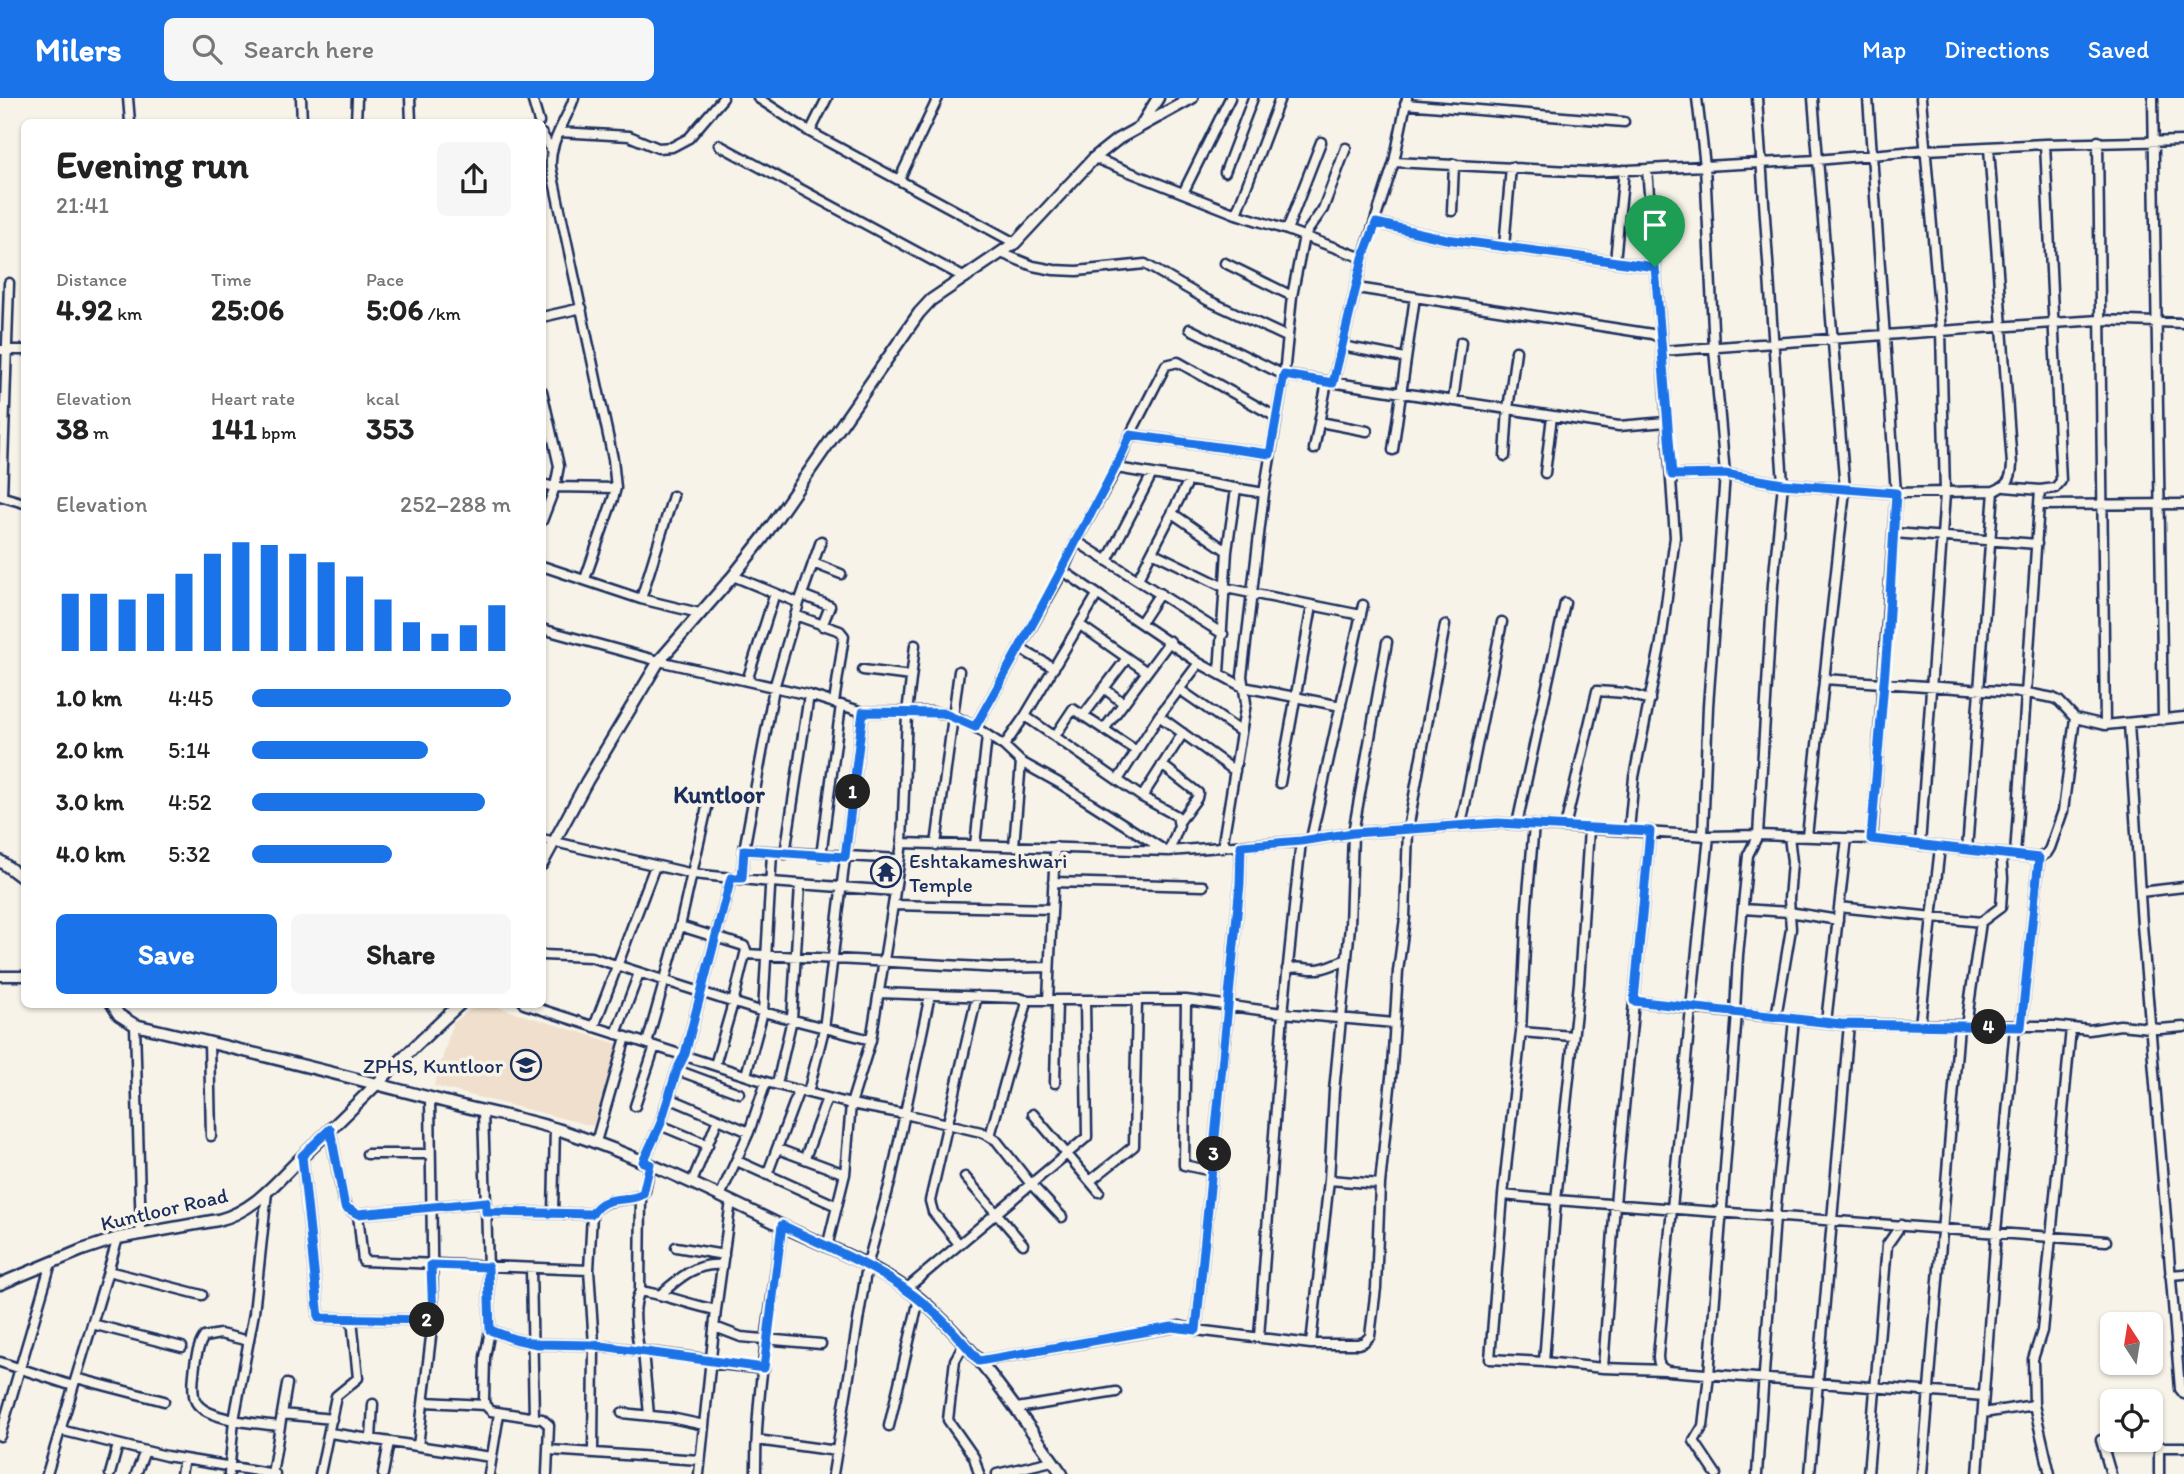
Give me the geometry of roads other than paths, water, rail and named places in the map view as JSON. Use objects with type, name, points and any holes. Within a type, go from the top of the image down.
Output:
[{"type":"street","points":[[128,98],[130,119]]},
{"type":"street","points":[[301,98],[302,119]]},
{"type":"street","points":[[356,119],[357,98]]},
{"type":"street","points":[[410,98],[411,119]]},
{"type":"street","points":[[532,98],[538,119]]},
{"type":"street","points":[[574,98],[551,149],[551,167],[614,459],[616,488],[585,579]]},
{"type":"street","points":[[559,132],[629,136],[658,148],[672,147],[689,138],[723,98]]},
{"type":"street","points":[[758,98],[810,132],[1015,243]]},
{"type":"street","points":[[810,132],[827,98]]},
{"type":"street","points":[[898,180],[939,98]]},
{"type":"street","points":[[1141,126],[1158,98]]},
{"type":"street","points":[[546,856],[632,701],[659,661],[763,538],[919,313],[931,300],[1015,243],[1094,158],[1118,139],[1192,98]]},
{"type":"street","points":[[1183,193],[1230,98]]},
{"type":"street","points":[[1225,172],[1253,98]]},
{"type":"street","points":[[1236,214],[1280,98]]},
{"type":"street","points":[[1665,1370],[1658,1363],[1658,1356],[1706,836],[1709,706],[1725,474],[1714,349],[1705,166],[1697,98]]},
{"type":"street","points":[[1716,1474],[1694,1441],[1703,1426],[1709,1375],[1742,909],[1748,855],[1758,835],[1773,584],[1783,484],[1757,98]]},
{"type":"street","points":[[1807,836],[1845,490],[1813,98]]},
{"type":"street","points":[[1868,98],[1896,493],[1871,839]]},
{"type":"street","points":[[1920,845],[1945,493],[1941,331],[1921,98]]},
{"type":"street","points":[[2153,98],[2164,720]]},
{"type":"street","points":[[1314,449],[1363,258],[1394,162],[1406,101],[1624,122]]},
{"type":"street","points":[[546,140],[551,149]]},
{"type":"street","points":[[1394,162],[1591,172],[1871,157],[1926,150],[2098,141],[2184,141]]},
{"type":"street","points":[[2098,141],[2105,725]]},
{"type":"street","points":[[1287,229],[1321,142]]},
{"type":"street","points":[[2005,486],[2040,490],[2055,488],[2060,481],[2045,144]]},
{"type":"street","points":[[719,145],[965,278]]},
{"type":"street","points":[[1222,848],[1246,703],[1242,676],[1264,493],[1284,375],[1292,296],[1304,236],[1323,209],[1346,148]]},
{"type":"street","points":[[1672,475],[1725,474],[1783,484],[1896,493],[1994,491],[2010,481],[2012,465],[1989,148]]},
{"type":"street","points":[[1094,158],[1236,214],[1287,229],[1363,258]]},
{"type":"street","points":[[1452,211],[1454,164]]},
{"type":"street","points":[[1504,247],[1511,167]]},
{"type":"street","points":[[1629,830],[1634,777],[1661,642],[1675,537],[1647,169]]},
{"type":"street","points":[[1615,261],[1625,170]]},
{"type":"street","points":[[1376,223],[1446,239],[1655,267]]},
{"type":"street","points":[[1001,253],[1034,266],[1054,270],[1077,271],[1145,264],[1207,300],[1287,337]]},
{"type":"street","points":[[1225,262],[1292,296]]},
{"type":"street","points":[[9,283],[3,350],[1,496],[21,502]]},
{"type":"street","points":[[1357,288],[1631,330],[1661,338]]},
{"type":"street","points":[[1392,450],[1415,297]]},
{"type":"street","points":[[546,316],[582,308]]},
{"type":"street","points":[[1662,351],[2100,320],[2184,323]]},
{"type":"street","points":[[1190,330],[1284,375],[1619,426],[1666,422]]},
{"type":"street","points":[[1453,401],[1461,342]]},
{"type":"street","points":[[1342,346],[1405,358]]},
{"type":"street","points":[[3,350],[21,351]]},
{"type":"street","points":[[1505,456],[1516,351]]},
{"type":"street","points":[[975,727],[1063,571],[1076,541],[1117,468],[1130,435],[1166,365],[1178,362],[1276,417]]},
{"type":"street","points":[[546,409],[559,467],[546,511]]},
{"type":"street","points":[[1545,472],[1552,416]]},
{"type":"street","points":[[1320,422],[1367,431]]},
{"type":"street","points":[[1130,435],[1270,454]]},
{"type":"street","points":[[1117,468],[1264,493]]},
{"type":"street","points":[[1107,561],[1152,474]]},
{"type":"street","points":[[1138,579],[1189,480]]},
{"type":"street","points":[[546,485],[616,488]]},
{"type":"street","points":[[1219,673],[1227,551],[1236,489]]},
{"type":"street","points":[[2015,855],[2040,490]]},
{"type":"street","points":[[1967,850],[1994,491]]},
{"type":"street","points":[[641,599],[673,496]]},
{"type":"street","points":[[2040,505],[2184,504]]},
{"type":"street","points":[[1172,513],[1227,551]]},
{"type":"street","points":[[1894,533],[2038,544]]},
{"type":"street","points":[[742,878],[744,850],[774,688],[800,599],[821,541]]},
{"type":"street","points":[[1076,541],[1223,634]]},
{"type":"street","points":[[1152,552],[1226,588],[1361,614]]},
{"type":"street","points":[[813,563],[841,574]]},
{"type":"street","points":[[546,567],[641,599],[699,613]]},
{"type":"street","points":[[1063,571],[1199,663],[1243,687],[1341,706]]},
{"type":"street","points":[[733,576],[775,593],[830,606],[822,626]]},
{"type":"street","points":[[747,681],[775,593]]},
{"type":"street","points":[[1141,622],[1160,593]]},
{"type":"street","points":[[1004,746],[1025,716],[1097,595]]},
{"type":"street","points":[[1517,824],[1565,603]]},
{"type":"street","points":[[1311,839],[1363,605]]},
{"type":"street","points":[[1280,783],[1312,606]]},
{"type":"street","points":[[795,615],[840,631],[844,636],[821,856]]},
{"type":"street","points":[[1461,825],[1502,622]]},
{"type":"street","points":[[1080,625],[1147,672]]},
{"type":"street","points":[[979,1361],[1172,1327],[1311,1343],[1358,1344],[1370,1336],[1376,1288],[1380,1184],[1405,918],[1408,829],[1445,625]]},
{"type":"street","points":[[546,630],[659,661],[809,695],[863,712],[932,712],[952,715],[1004,746],[1021,762],[1167,851]]},
{"type":"street","points":[[1105,729],[1170,641]]},
{"type":"street","points":[[1311,1343],[1329,1180],[1347,960],[1353,833],[1387,642]]},
{"type":"street","points":[[827,1247],[845,1174],[851,1104],[871,1040],[893,905],[902,843],[907,713],[915,645]]},
{"type":"street","points":[[1019,648],[1054,668]]},
{"type":"street","points":[[1083,716],[1127,657]]},
{"type":"street","points":[[1118,780],[1135,750],[1199,663]]},
{"type":"street","points":[[863,670],[911,676]]},
{"type":"street","points":[[936,845],[959,671]]},
{"type":"street","points":[[1824,678],[2027,693],[2059,701],[2075,718],[2105,725],[2184,717]]},
{"type":"street","points":[[1104,688],[1123,703]]},
{"type":"street","points":[[1179,689],[1241,732]]},
{"type":"street","points":[[1565,827],[1597,691],[1625,693],[1650,700]]},
{"type":"street","points":[[785,854],[809,695]]},
{"type":"street","points":[[1055,736],[1071,710],[1075,710],[1135,750]]},
{"type":"street","points":[[767,1175],[804,1091],[824,1029],[863,712]]},
{"type":"street","points":[[1025,716],[1142,797],[1177,816],[1179,822]]},
{"type":"street","points":[[1159,716],[1235,771]]},
{"type":"street","points":[[902,843],[1167,851],[1301,841],[1353,833],[1517,824],[1706,836],[1871,839],[2039,858],[2050,848],[2063,811],[2075,718]]},
{"type":"street","points":[[2129,724],[2170,1275],[2180,1389],[2184,1394]]},
{"type":"street","points":[[1142,797],[1183,733]]},
{"type":"street","points":[[975,845],[987,736]]},
{"type":"street","points":[[1014,846],[1021,762]]},
{"type":"street","points":[[1162,765],[1198,793],[1179,822],[1167,851]]},
{"type":"street","points":[[635,1105],[693,874],[708,803]]},
{"type":"street","points":[[1534,825],[1521,1032],[1503,1195],[1490,1359],[1665,1370],[1984,1396]]},
{"type":"street","points":[[1544,1362],[1556,1200],[1579,983],[1589,829]]},
{"type":"street","points":[[1603,1368],[1615,1205],[1650,831]]},
{"type":"street","points":[[1776,1017],[1791,929],[1792,862],[1789,836]]},
{"type":"street","points":[[1826,1022],[1847,838]]},
{"type":"street","points":[[546,840],[693,874],[895,891]]},
{"type":"street","points":[[1259,1337],[1283,1013],[1301,841]]},
{"type":"street","points":[[1196,1330],[1240,884],[1241,846]]},
{"type":"street","points":[[1055,847],[1048,967],[1055,1083]]},
{"type":"street","points":[[1920,1025],[1940,847]]},
{"type":"street","points":[[744,850],[899,859]]},
{"type":"street","points":[[746,1075],[763,1012],[772,853]]},
{"type":"street","points":[[1922,1474],[1962,1026],[1981,922],[2001,907],[2001,854]]},
{"type":"street","points":[[1978,1474],[1996,1232],[2039,858]]},
{"type":"street","points":[[0,861],[21,878]]},
{"type":"street","points":[[594,1027],[656,866]]},
{"type":"street","points":[[593,1452],[594,1345],[589,1270],[592,1214],[597,1207],[612,1200],[641,1195],[645,1191],[647,1163],[677,1070],[685,1054],[731,878]]},
{"type":"street","points":[[1053,882],[1203,886]]},
{"type":"street","points":[[777,1084],[792,1020],[800,885]]},
{"type":"street","points":[[2140,892],[2184,887]]},
{"type":"street","points":[[893,905],[1051,909]]},
{"type":"street","points":[[1839,907],[1981,922]]},
{"type":"street","points":[[1742,909],[1790,912],[1838,920]]},
{"type":"street","points":[[680,926],[744,946],[746,954],[715,1065]]},
{"type":"street","points":[[746,954],[1000,968],[1048,967]]},
{"type":"street","points":[[546,956],[591,957],[763,1012],[871,1040]]},
{"type":"street","points":[[1287,969],[1300,966],[1315,970],[1347,960]]},
{"type":"street","points":[[616,1034],[639,973]]},
{"type":"street","points":[[0,976],[21,976]]},
{"type":"street","points":[[879,993],[1026,1000],[1186,1000],[1283,1013],[1394,1023]]},
{"type":"street","points":[[833,1474],[867,1266],[891,1180],[930,995]]},
{"type":"street","points":[[959,1244],[933,1212],[930,1201],[977,996]]},
{"type":"street","points":[[990,1136],[1026,1000]]},
{"type":"street","points":[[906,1289],[1087,1137],[1085,1000]]},
{"type":"street","points":[[1090,1181],[1135,1146],[1137,1000]]},
{"type":"street","points":[[1186,1000],[1184,1166],[1212,1171]]},
{"type":"street","points":[[1634,1001],[1849,1024],[2089,1030],[2120,1026],[2160,1029],[2184,1027]]},
{"type":"street","points":[[115,1008],[119,1015],[135,1025],[555,1128],[596,1142],[692,1182],[867,1266],[919,1299],[964,1343],[1000,1384],[1062,1474]]},
{"type":"street","name":"Kuntloor Road","points":[[0,1284],[118,1238],[231,1217],[267,1192],[456,1008]]},
{"type":"street","points":[[536,1008],[766,1082],[990,1136],[1062,1217]]},
{"type":"street","points":[[1757,1474],[1775,1216],[1794,1019]]},
{"type":"street","points":[[1810,1474],[1849,1024]]},
{"type":"street","points":[[135,1025],[141,1233]]},
{"type":"street","points":[[2050,1474],[2034,1405],[2033,1359],[2042,1331],[2053,1237],[2056,1167],[2071,1028]]},
{"type":"street","points":[[1521,1032],[1572,1036]]},
{"type":"street","points":[[596,1142],[626,1037]]},
{"type":"street","points":[[209,1042],[211,1136]]},
{"type":"street","points":[[677,1070],[739,1093]]},
{"type":"street","points":[[720,1196],[749,1132],[766,1082]]},
{"type":"street","points":[[418,1446],[433,1320],[430,1098]]},
{"type":"street","points":[[669,1098],[749,1132]]},
{"type":"street","points":[[805,1158],[827,1098]]},
{"type":"street","points":[[483,1112],[490,1330],[485,1357],[485,1405]]},
{"type":"street","points":[[1032,1114],[1098,1192]]},
{"type":"street","points":[[692,1182],[718,1119]]},
{"type":"street","points":[[660,1125],[708,1146]]},
{"type":"street","points":[[553,1212],[555,1128]]},
{"type":"street","points":[[330,1129],[345,1207],[358,1214],[486,1202]]},
{"type":"street","points":[[778,1149],[845,1174]]},
{"type":"street","points":[[367,1154],[429,1154]]},
{"type":"street","points":[[302,1156],[319,1318],[433,1320]]},
{"type":"street","points":[[737,1161],[837,1206]]},
{"type":"street","points":[[965,1177],[1023,1244]]},
{"type":"street","points":[[1329,1180],[1380,1184]]},
{"type":"street","points":[[230,1470],[234,1420],[254,1313],[267,1192]]},
{"type":"street","points":[[641,1195],[640,1291],[635,1316],[649,1415]]},
{"type":"street","points":[[1503,1195],[2106,1241]]},
{"type":"street","points":[[699,1474],[716,1310],[731,1201]]},
{"type":"street","points":[[486,1212],[592,1214]]},
{"type":"street","points":[[358,1214],[363,1261],[589,1270]]},
{"type":"street","points":[[756,1474],[764,1368],[782,1225]]},
{"type":"street","points":[[1868,1474],[1887,1245],[1901,1225]]},
{"type":"street","points":[[47,1474],[118,1238]]},
{"type":"street","points":[[676,1247],[724,1255]]},
{"type":"street","points":[[0,1436],[51,1263]]},
{"type":"street","points":[[661,1294],[684,1274],[713,1264],[723,1265]]},
{"type":"street","points":[[531,1268],[534,1418]]},
{"type":"street","points":[[108,1271],[202,1295]]},
{"type":"street","points":[[2170,1275],[2184,1274]]},
{"type":"street","points":[[640,1291],[661,1294],[692,1306],[716,1310]]},
{"type":"street","points":[[889,1426],[919,1299]]},
{"type":"street","points":[[320,1474],[336,1396],[358,1378],[352,1319]]},
{"type":"street","points":[[92,1324],[182,1347]]},
{"type":"street","points":[[715,1327],[741,1337],[821,1344]]},
{"type":"street","points":[[490,1330],[532,1343],[594,1345],[764,1368]]},
{"type":"street","points":[[249,1341],[220,1334],[204,1337],[199,1344],[193,1395],[201,1409],[234,1420],[280,1426]]},
{"type":"street","points":[[964,1343],[955,1360],[948,1420],[974,1457],[979,1474]]},
{"type":"street","points":[[0,1362],[20,1369],[164,1401]]},
{"type":"street","points":[[60,1430],[230,1470],[273,1474],[287,1384]]},
{"type":"street","points":[[1017,1408],[1116,1392]]},
{"type":"street","points":[[425,1402],[485,1405],[499,1414],[542,1419],[549,1425],[547,1474]]},
{"type":"street","points":[[372,1439],[373,1404]]},
{"type":"street","points":[[1983,1413],[2034,1405]]},
{"type":"street","points":[[622,1413],[704,1425]]},
{"type":"street","points":[[282,1414],[332,1419]]},
{"type":"street","points":[[489,1474],[499,1414]]},
{"type":"street","points":[[330,1433],[491,1457]]},
{"type":"street","points":[[757,1440],[837,1451]]},
{"type":"street","points":[[383,1474],[389,1442]]},
{"type":"street","points":[[110,1474],[118,1445]]},
{"type":"street","points":[[2159,1474],[2159,1447],[2184,1447]]},
{"type":"street","points":[[550,1450],[700,1460]]},
{"type":"street","points":[[135,1474],[145,1451]]},
{"type":"street","points":[[2105,1452],[2111,1474]]},
{"type":"street","points":[[181,1474],[184,1459]]},
{"type":"street","points":[[998,1474],[1052,1461]]},
{"type":"place","name":"Eshtakameshwari Temple","points":[[886,872]]},
{"type":"place","name":"ZPHS, Kuntloor","points":[[526,1065]]},
{"type":"district","name":"Kuntloor","points":[[719,794]]}]
